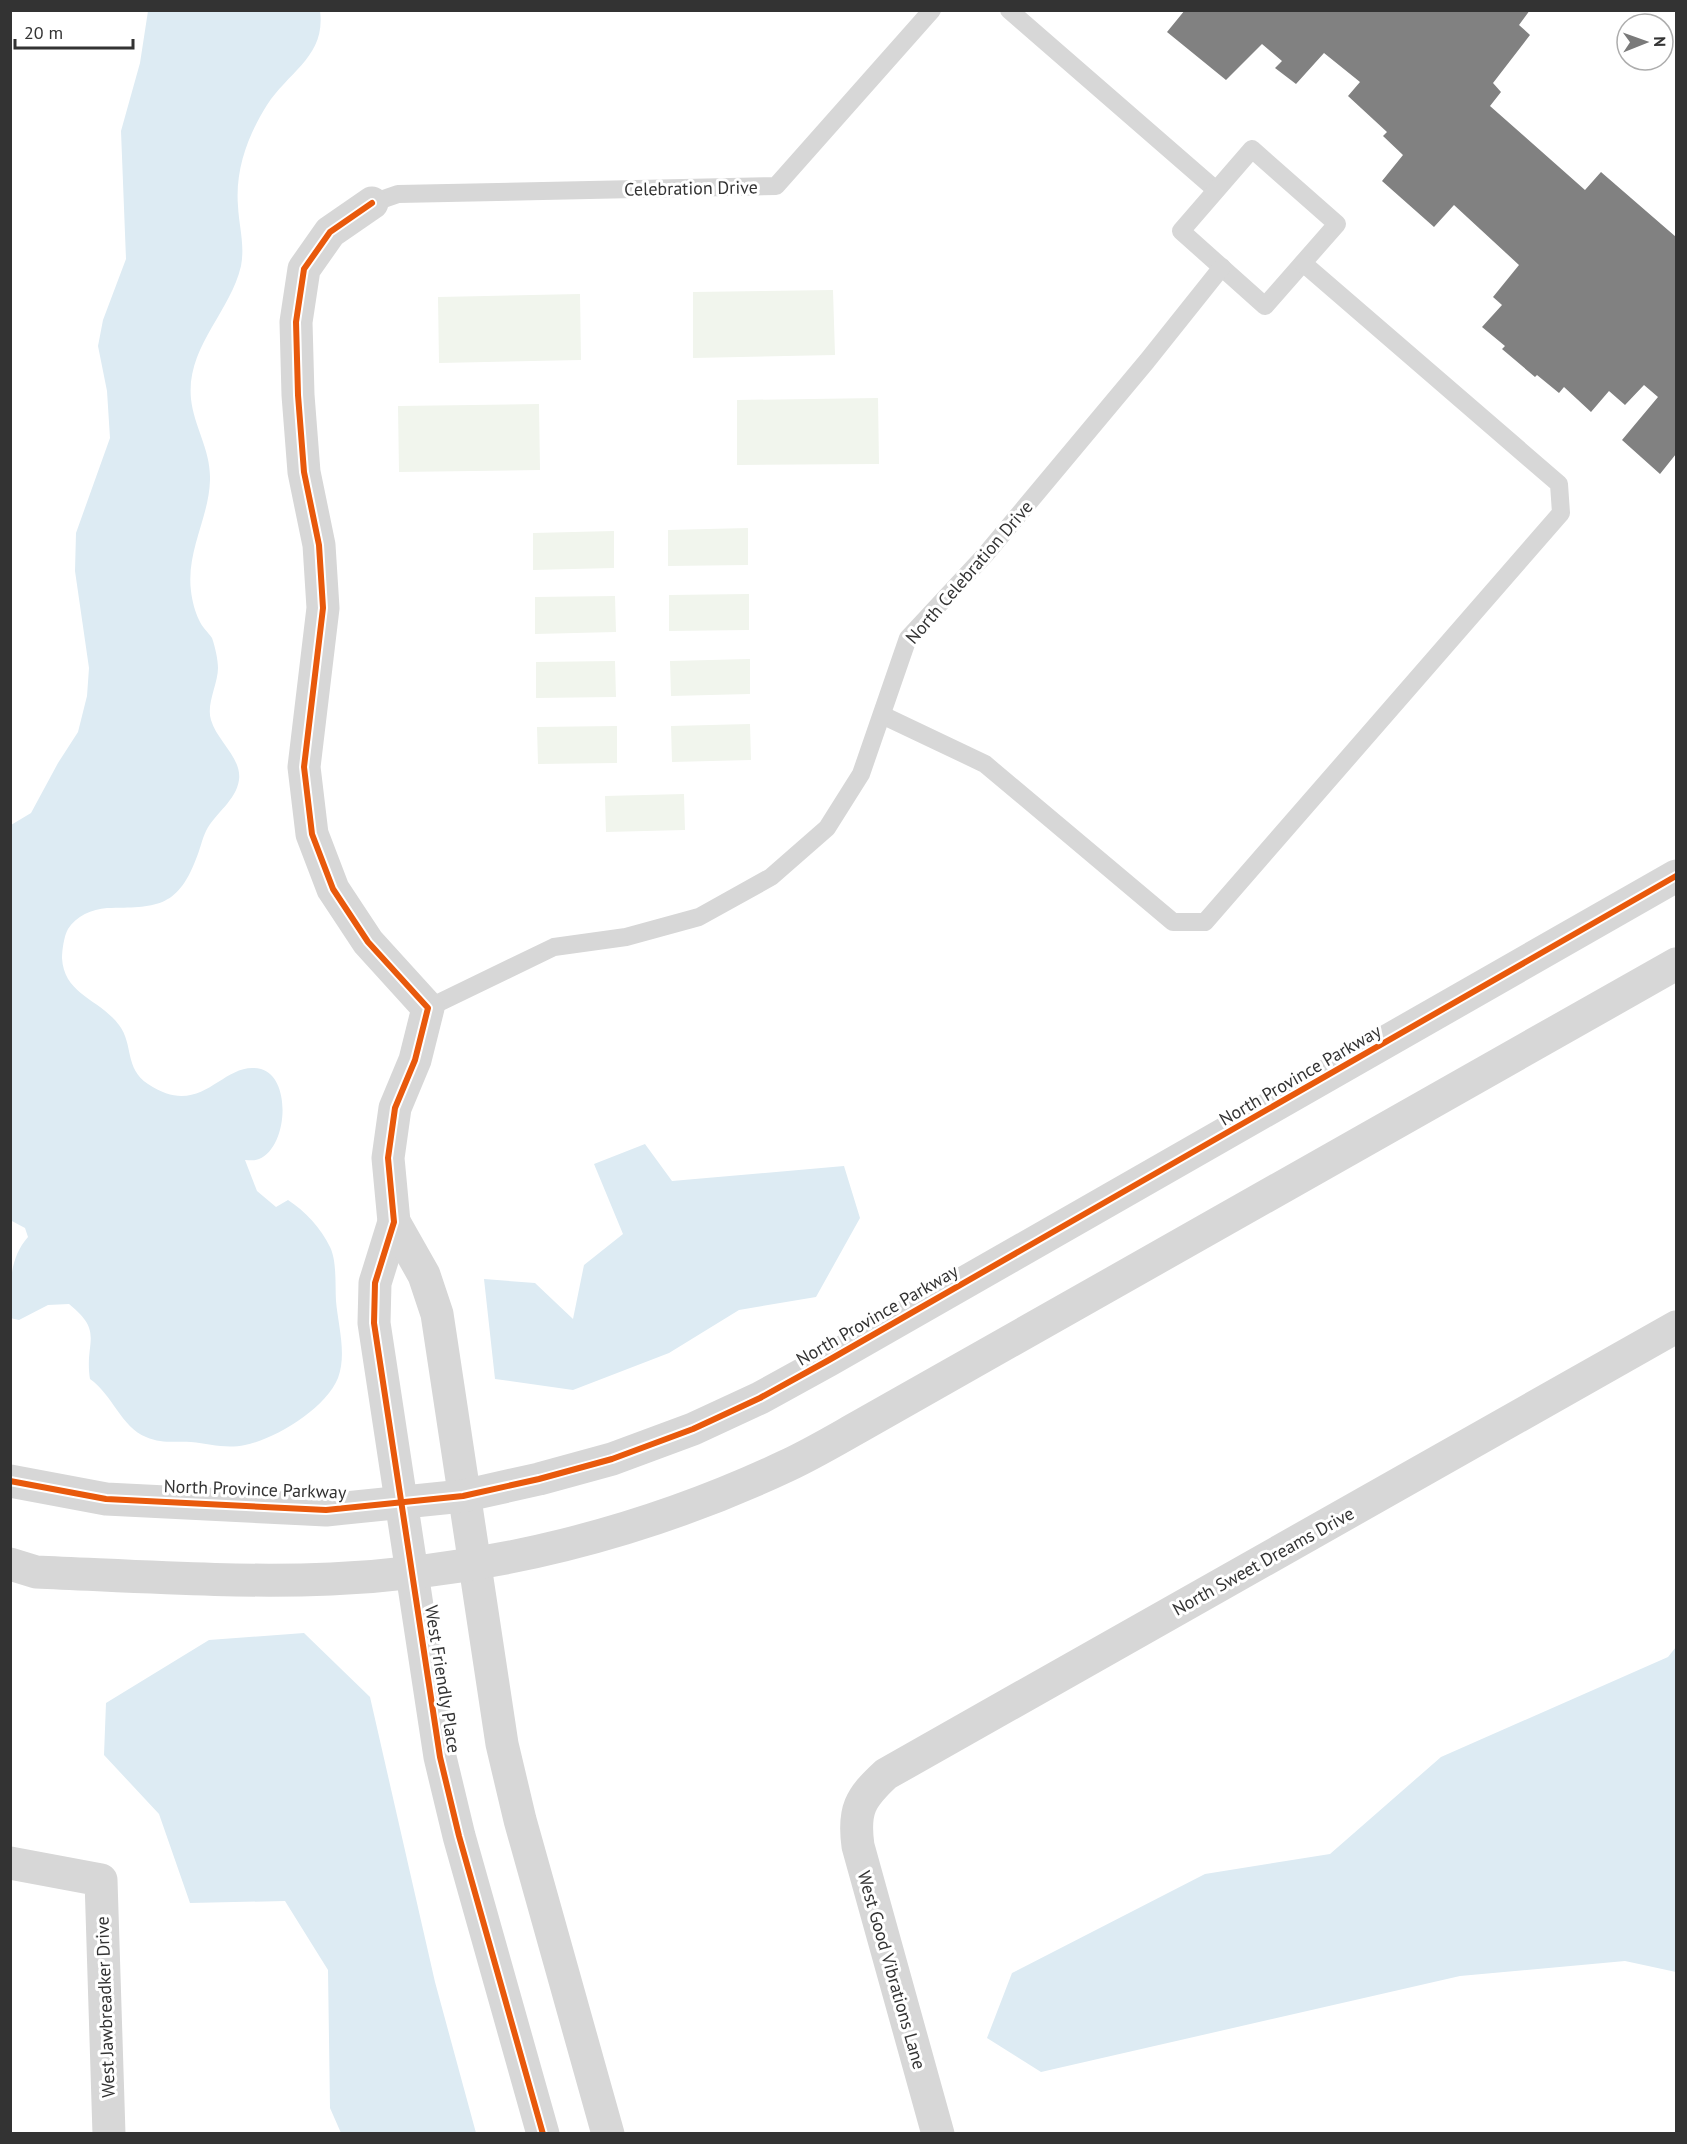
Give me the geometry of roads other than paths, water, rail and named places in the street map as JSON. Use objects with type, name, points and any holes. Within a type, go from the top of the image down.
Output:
[{"type":"street","points":[[372,204],[330,232],[304,268],[296,322],[298,395],[304,472],[319,545],[323,608],[304,767],[312,834],[333,888],[368,942],[428,1008],[415,1060],[395,1108],[388,1158],[394,1222],[424,1275],[437,1314],[502,1744],[520,1820],[608,2133]]},
{"type":"street","name":"North Province Parkway","points":[[10,1481],[106,1499],[326,1510],[463,1496],[539,1479],[612,1459],[693,1430],[760,1398],[1677,876]]},
{"type":"street","points":[[10,1564],[36,1572],[238,1580],[331,1579],[411,1573],[557,1547],[636,1525],[710,1498],[787,1466],[1664,971],[1677,954]]},
{"type":"street","name":"West Friendly Place","points":[[394,1222],[375,1283],[374,1323],[438,1746],[456,1825],[543,2133]]},
{"type":"street","name":"North Sweet Dreams Drive","points":[[858,1806],[871,1788],[886,1774],[1677,1327]]},
{"type":"street","name":"West Good Vibrations Lane","points":[[858,1806],[855,1826],[858,1846],[938,2133]]},
{"type":"street","name":"West Jawbreadker Drive","points":[[10,1863],[101,1880],[109,2133]]},
{"type":"lane","name":"Celebration Drive","points":[[372,204],[398,194],[777,186],[932,10]]},
{"type":"lane","points":[[1009,10],[1216,190]]},
{"type":"lane","points":[[1252,149],[1337,224],[1303,263],[1265,306],[1181,231],[1252,149]]},
{"type":"lane","points":[[882,715],[985,764],[1173,922],[1205,922],[1561,513],[1559,484],[1303,263]]},
{"type":"lane","name":"North Celebration Drive","points":[[428,1008],[554,947],[626,937],[699,916],[771,877],[827,828],[861,774],[908,638],[1014,520],[1147,362],[1222,267]]}]
